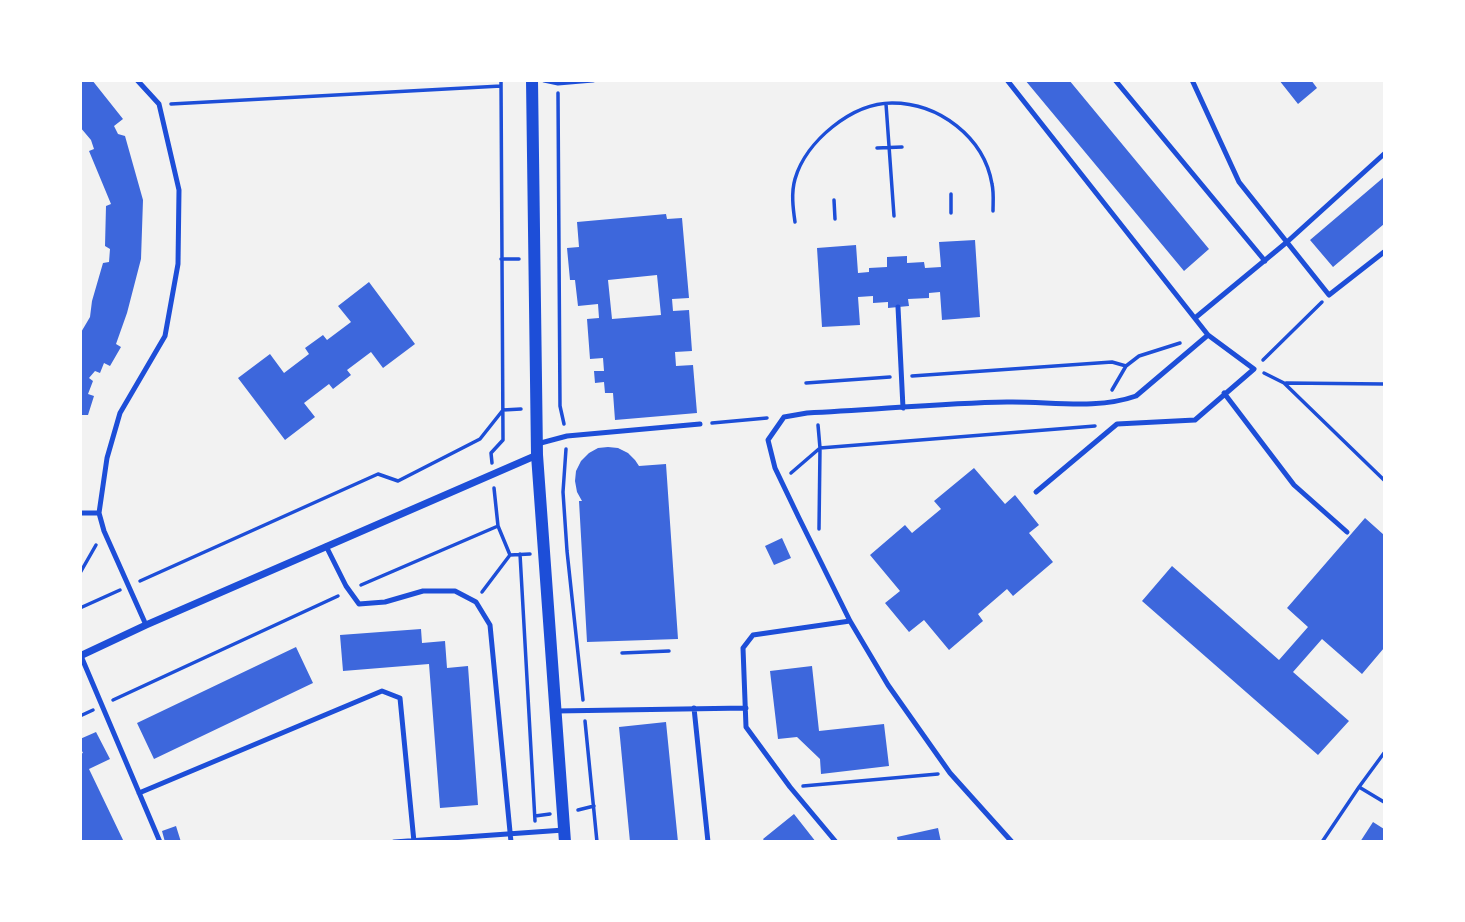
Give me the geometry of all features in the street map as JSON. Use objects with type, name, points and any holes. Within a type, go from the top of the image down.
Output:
[{"type":"street","points":[[532,80],[537,449],[564,836]]},
{"type":"street","points":[[81,656],[492,474],[537,449]]},
{"type":"lane","points":[[136,80],[159,104],[179,190],[178,264],[165,337],[120,414],[107,458],[99,513],[104,531],[146,625]]},
{"type":"lane","points":[[544,80],[558,83],[593,80]]},
{"type":"lane","points":[[1007,80],[1208,335],[1254,369],[1195,420],[1117,424],[1036,492]]},
{"type":"lane","points":[[1115,80],[1265,261]]},
{"type":"lane","points":[[1192,80],[1240,182],[1329,295],[1384,252]]},
{"type":"lane","points":[[1195,318],[1287,242],[1384,154]]},
{"type":"lane","points":[[898,307],[904,408]]},
{"type":"lane","points":[[1012,842],[950,773],[888,685],[850,621],[781,481],[768,440],[784,417],[817,412],[1006,402],[1100,403],[1124,400],[1136,396],[1208,335]]},
{"type":"lane","points":[[1224,393],[1294,485],[1347,532]]},
{"type":"lane","points":[[537,449],[567,436],[700,424]]},
{"type":"lane","points":[[80,513],[99,513]]},
{"type":"lane","points":[[326,546],[359,604],[385,602],[423,591],[455,591],[476,601],[489,625],[511,842]]},
{"type":"lane","points":[[836,842],[790,787],[746,727],[743,648],[753,635],[850,621]]},
{"type":"lane","points":[[81,656],[160,842]]},
{"type":"lane","points":[[139,793],[382,691],[400,698],[414,841]]},
{"type":"lane","points":[[694,708],[708,842]]},
{"type":"lane","points":[[556,711],[746,708]]},
{"type":"lane","points":[[394,842],[535,832],[564,836]]},
{"type":"path","points":[[80,716],[349,590],[498,526],[491,453],[503,440],[501,83],[159,104]]},
{"type":"path","points":[[558,83],[560,406],[567,436],[564,492],[567,551],[597,842]]},
{"type":"path","points":[[886,104],[894,216]]},
{"type":"path","points":[[795,222],[795,179],[813,146],[841,120],[864,109],[886,104],[909,105],[935,111],[962,131],[982,155],[988,170],[992,183],[993,211]]},
{"type":"path","points":[[877,148],[902,147]]},
{"type":"path","points":[[951,194],[951,213]]},
{"type":"path","points":[[834,200],[835,219]]},
{"type":"path","points":[[1329,295],[1254,369],[1284,383],[1384,480]]},
{"type":"path","points":[[1110,394],[1126,366],[1139,356],[1185,341]]},
{"type":"path","points":[[806,383],[1112,362],[1126,366]]},
{"type":"path","points":[[1284,383],[1384,384]]},
{"type":"path","points":[[80,608],[377,474],[398,481],[480,439],[503,410],[536,408]]},
{"type":"path","points":[[817,412],[820,448],[819,530]]},
{"type":"path","points":[[700,424],[784,417]]},
{"type":"path","points":[[781,481],[820,448],[1117,424]]},
{"type":"path","points":[[80,573],[104,531]]},
{"type":"path","points":[[520,554],[535,832]]},
{"type":"path","points":[[476,601],[510,555]]},
{"type":"path","points":[[622,653],[670,651]]},
{"type":"path","points":[[1322,842],[1384,753]]},
{"type":"path","points":[[790,787],[950,773]]},
{"type":"path","points":[[1359,787],[1384,802]]},
{"type":"building","points":[[80,80],[92,80],[123,119],[114,126],[118,134],[125,136],[143,200],[141,259],[116,344],[121,347],[110,366],[104,363],[100,373],[95,371],[89,378],[93,381],[88,394],[94,396],[88,415],[80,415],[80,334],[90,317],[103,263],[109,262],[110,249],[105,246],[106,206],[111,204],[89,151],[94,149],[91,140],[80,127]]},
{"type":"building","points":[[1025,80],[1069,80],[1209,249],[1184,271]]},
{"type":"building","points":[[1279,80],[1311,80],[1317,88],[1298,104]]},
{"type":"building","points":[[1384,177],[1384,224],[1333,267],[1310,240]]},
{"type":"building","points":[[666,214],[667,219],[682,218],[689,298],[672,299],[673,311],[689,310],[692,351],[675,352],[676,366],[693,365],[697,413],[615,420],[613,393],[605,393],[604,382],[595,383],[594,371],[604,371],[603,358],[590,359],[587,319],[599,318],[598,304],[578,306],[575,280],[570,280],[567,248],[579,247],[577,222]],"holes":[[[657,275],[661,315],[612,319],[608,280]]]},
{"type":"building","points":[[975,240],[980,317],[942,320],[940,292],[929,293],[929,298],[908,299],[909,306],[888,308],[888,302],[873,303],[873,296],[858,297],[860,325],[822,327],[817,248],[856,245],[858,273],[869,272],[869,268],[887,267],[887,257],[907,256],[907,263],[924,262],[925,268],[941,267],[939,242]]},
{"type":"building","points":[[369,282],[415,344],[383,368],[371,352],[347,370],[351,375],[333,389],[329,384],[304,403],[315,417],[285,440],[238,378],[270,354],[284,373],[309,354],[305,348],[323,335],[327,340],[351,322],[338,306]]},
{"type":"building","points":[[608,447],[628,453],[639,466],[666,464],[678,639],[587,642],[579,501],[582,501],[577,492],[576,471],[589,453]]},
{"type":"building","points":[[974,468],[1005,504],[1015,495],[1039,525],[1029,533],[1053,562],[1013,596],[1007,589],[978,614],[983,621],[949,650],[924,620],[909,632],[885,603],[900,591],[870,555],[905,525],[912,533],[941,509],[934,501]]},
{"type":"building","points":[[1365,518],[1384,535],[1384,648],[1362,674],[1322,639],[1293,672],[1349,721],[1318,755],[1142,601],[1172,566],[1279,660],[1308,627],[1287,608]]},
{"type":"building","points":[[782,538],[791,558],[774,565],[765,546]]},
{"type":"building","points":[[421,629],[422,643],[445,641],[447,668],[468,666],[478,805],[440,808],[429,664],[343,671],[340,635]]},
{"type":"building","points":[[296,647],[313,683],[154,759],[137,723]]},
{"type":"building","points":[[812,666],[819,731],[884,724],[889,766],[821,774],[820,759],[797,737],[778,739],[770,671]]},
{"type":"building","points":[[666,722],[678,842],[630,842],[619,727]]},
{"type":"building","points":[[96,732],[110,759],[89,769],[124,842],[80,842],[80,754],[83,753],[80,739]]},
{"type":"building","points":[[794,814],[816,842],[765,842],[763,839]]},
{"type":"building","points":[[1373,822],[1384,829],[1384,842],[1360,842]]},
{"type":"building","points":[[176,826],[181,842],[165,842],[162,831]]},
{"type":"building","points":[[938,828],[941,842],[898,842],[897,837]]}]
